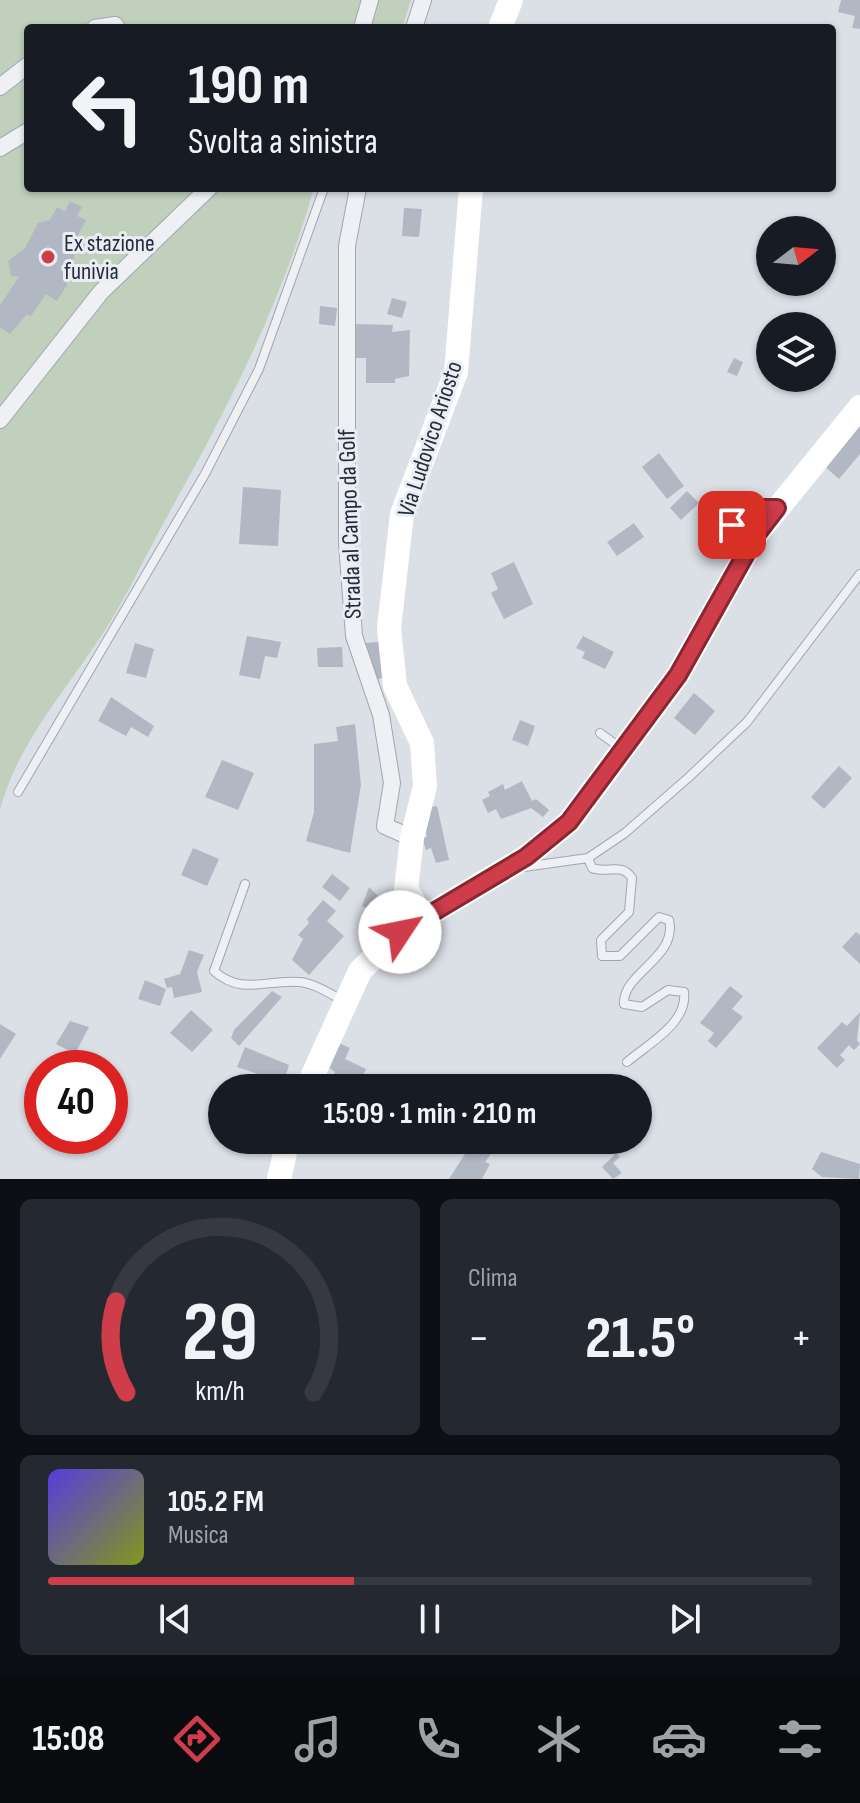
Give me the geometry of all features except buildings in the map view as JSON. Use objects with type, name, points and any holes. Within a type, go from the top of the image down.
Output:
[{"type":"street","points":[[363,24],[370,0]]},
{"type":"street","points":[[415,24],[423,0]]},
{"type":"street","points":[[502,24],[511,0]]},
{"type":"street","points":[[0,87],[24,68]]},
{"type":"street","points":[[0,148],[24,133]]},
{"type":"street","points":[[0,420],[101,292],[205,192]]},
{"type":"street","name":"Strada al Campo da Golf","points":[[357,192],[347,246],[347,543],[354,636],[381,715],[392,783],[385,826],[412,838]]},
{"type":"street","name":"Via Ludovico Ariosto","points":[[422,916],[406,889],[412,838],[425,786],[422,743],[395,686],[389,628],[402,514],[456,372],[471,192]]},
{"type":"street","points":[[313,1074],[360,971],[400,932],[422,916],[507,869],[569,822],[678,675],[757,534],[860,407]]},
{"type":"street","points":[[279,1179],[285,1154]]},
{"type":"lane","points":[[18,792],[205,474],[252,383],[297,270],[323,192]]},
{"type":"lane","points":[[732,525],[756,508],[777,508]]},
{"type":"lane","points":[[507,869],[588,858],[657,805],[747,722],[860,574]]},
{"type":"lane","points":[[600,733],[622,750]]},
{"type":"lane","points":[[588,858],[592,868],[602,872],[617,868],[626,870],[632,878],[629,912],[601,940],[602,956],[620,956],[659,917],[669,920],[671,930],[663,950],[628,988],[624,1004],[642,1007],[668,990],[684,992],[686,1005],[679,1016],[627,1062]]},
{"type":"lane","points":[[245,884],[214,971],[227,983],[248,986],[303,982],[346,1002]]},
{"type":"green space","points":[[0,0],[411,0],[403,24],[24,24],[24,192],[313,192],[287,271],[235,389],[113,617],[20,758],[0,810]]},
{"type":"place","name":"Ex stazione funivia","points":[[48,257]]},
{"type":"route","points":[[400,932],[422,916],[526,857],[569,822],[678,675],[757,534],[777,508],[756,508],[732,525]]}]
